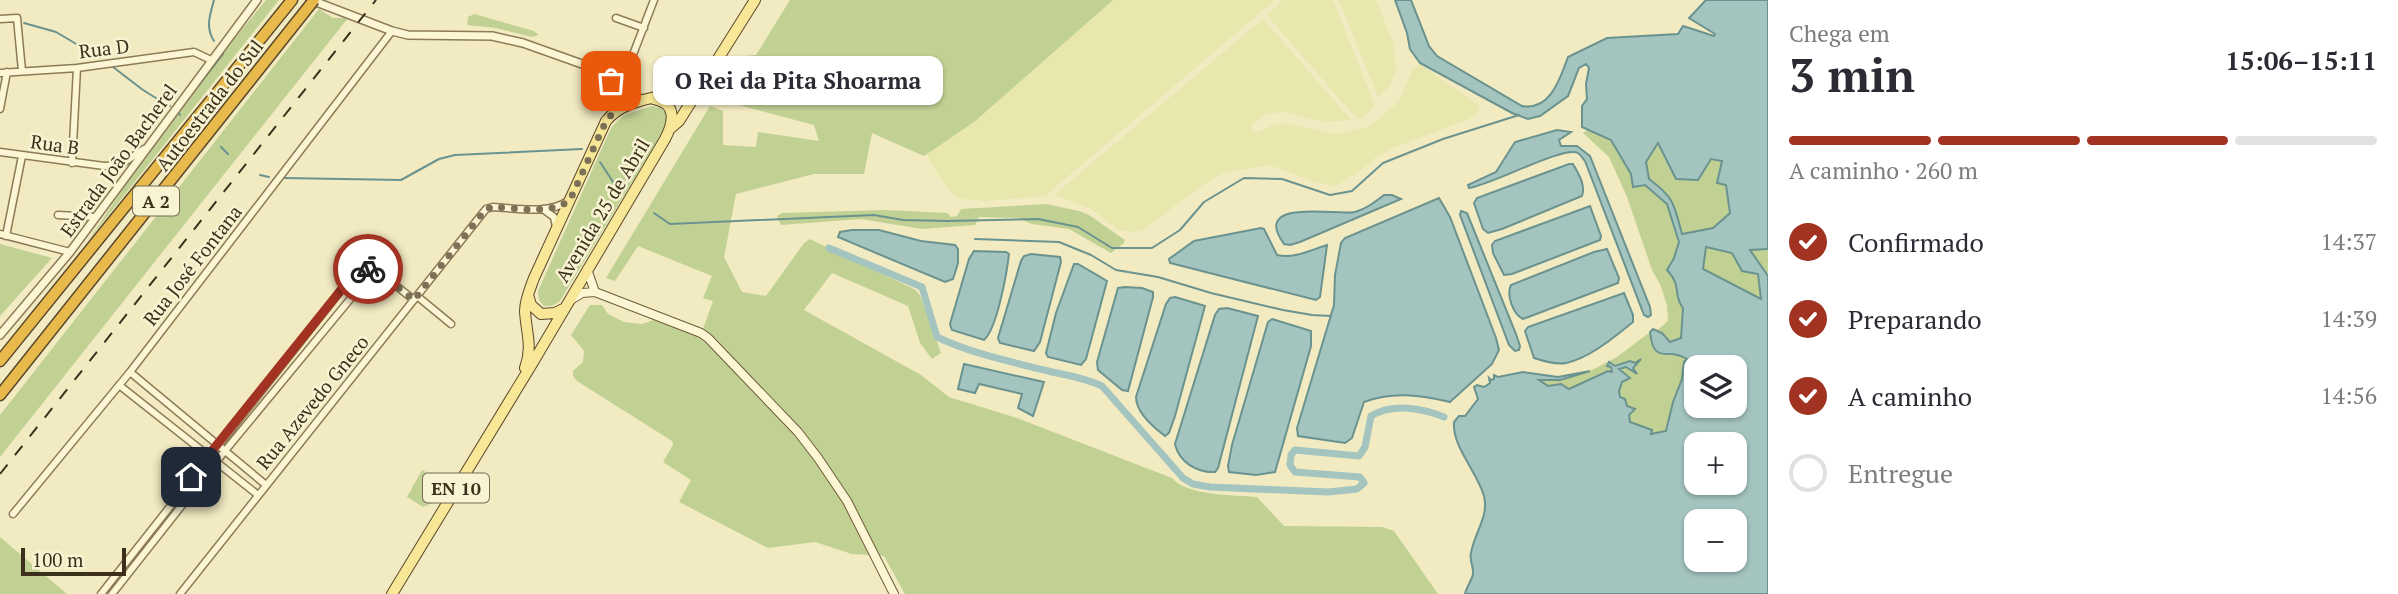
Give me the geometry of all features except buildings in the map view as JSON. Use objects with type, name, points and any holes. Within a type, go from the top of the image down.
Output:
[{"type":"highway","name":"Autoestrada do Sul","points":[[0,361],[292,0]]},
{"type":"highway","name":"Autoestrada do Sul","points":[[0,395],[312,2]]},
{"type":"main road","name":"Avenida 25 de Abril","points":[[670,128],[678,121],[755,0]]},
{"type":"main road","points":[[614,112],[624,106],[691,88],[704,78]]},
{"type":"main road","name":"Avenida 25 de Abril","points":[[392,594],[670,128],[672,110],[663,101],[649,99]]},
{"type":"main road","name":"Avenida 25 de Abril","points":[[520,382],[531,347],[525,313],[528,295],[602,129],[614,112]]},
{"type":"main road","points":[[587,268],[595,292]]},
{"type":"main road","points":[[565,305],[582,293],[595,292],[701,333],[798,432],[818,458],[847,500],[894,594]]},
{"type":"main road","name":"Avenida 25 de Abril","points":[[528,295],[531,305],[541,314],[555,313],[565,305]]},
{"type":"street","name":"Estrada João Bacherel","points":[[0,335],[69,252],[257,0]]},
{"type":"street","points":[[625,89],[629,65],[654,0]]},
{"type":"street","points":[[312,2],[392,32],[408,35],[492,36],[523,43],[610,74],[620,72],[629,65]]},
{"type":"street","points":[[0,19],[18,18],[22,71]]},
{"type":"street","points":[[616,18],[644,28]]},
{"type":"street","name":"Rua José Fontana","points":[[13,514],[130,372],[392,32]]},
{"type":"street","name":"Rua D","points":[[4,73],[77,68],[194,52],[211,60]]},
{"type":"street","points":[[72,163],[77,68]]},
{"type":"street","points":[[591,69],[611,81],[619,93],[614,112]]},
{"type":"street","points":[[0,109],[4,73]]},
{"type":"street","points":[[610,74],[625,89],[649,99]]},
{"type":"street","name":"Rua B","points":[[0,152],[104,166],[120,165],[144,149]]},
{"type":"street","points":[[22,156],[3,235],[69,252]]},
{"type":"street","name":"Rua Azevedo Gneco","points":[[180,594],[486,209],[541,208],[559,206],[570,200]]},
{"type":"street","points":[[541,208],[554,217],[556,229]]},
{"type":"street","points":[[58,215],[95,217]]},
{"type":"street","points":[[100,594],[353,275],[366,269],[375,269],[451,324]]},
{"type":"street","points":[[112,594],[224,452],[375,269]]},
{"type":"street","points":[[130,372],[266,485]]},
{"type":"street","points":[[119,385],[258,495]]},
{"type":"green space","points":[[266,0],[279,0],[88,241],[140,163],[210,68]]},
{"type":"green space","points":[[790,0],[1113,0],[974,122],[924,156],[872,133],[864,174],[814,174],[736,194],[724,257],[742,292],[766,296],[804,243],[810,239],[914,289],[920,295],[941,353],[932,359],[920,343],[908,306],[832,273],[804,310],[921,375],[949,397],[1017,418],[1172,478],[1188,488],[1212,494],[1257,497],[1284,526],[1382,527],[1394,531],[1438,594],[905,594],[884,556],[852,554],[815,542],[768,548],[679,502],[691,480],[663,462],[673,445],[672,441],[577,381],[573,371],[583,362],[584,351],[571,335],[590,305],[602,305],[608,314],[624,322],[642,324],[654,320],[697,336],[703,329],[713,301],[703,298],[712,276],[638,246],[615,281],[606,278],[710,106],[723,111],[723,145],[756,147],[758,132],[819,141],[814,125],[739,105],[726,85],[745,56],[756,55]]},
{"type":"green space","points":[[1110,0],[1275,0],[1045,196],[987,201],[961,199],[950,192],[930,162],[926,151]]},
{"type":"green space","points":[[1283,0],[1333,0],[1375,106],[1361,119],[1357,119],[1267,15]]},
{"type":"green space","points":[[1339,0],[1376,0],[1394,45],[1396,70],[1389,87],[1378,97]]},
{"type":"green space","points":[[319,9],[333,18],[348,18],[0,457],[0,415]]},
{"type":"green space","points":[[474,14],[534,31],[539,35],[532,37],[496,28],[467,25],[468,17]]},
{"type":"green space","points":[[1263,19],[1351,120],[1324,122],[1284,112],[1266,114],[1253,123],[1251,130],[1255,133],[1284,123],[1336,134],[1365,128],[1399,101],[1413,70],[1420,64],[1479,106],[1479,112],[1469,119],[1393,148],[1336,186],[1316,182],[1269,165],[1228,172],[1215,177],[1193,192],[1143,230],[1119,230],[1091,209],[1054,195]]},
{"type":"green space","points":[[651,106],[661,108],[666,114],[667,124],[560,301],[552,306],[544,306],[539,300],[538,291],[611,128],[623,116]]},
{"type":"green space","points":[[1589,129],[1694,146],[1768,182],[1768,310],[1750,331],[1670,342],[1656,331],[1668,321],[1667,305],[1627,197],[1609,157],[1583,133]]},
{"type":"green space","points":[[1046,204],[1089,215],[1125,240],[1124,243],[1111,253],[1069,229],[1032,224],[1017,218],[979,217],[975,225],[922,229],[861,219],[781,225],[777,216],[782,213],[886,210],[947,213],[951,217],[957,216],[961,209]]},
{"type":"green space","points":[[0,244],[52,258],[0,316]]},
{"type":"green space","points":[[1650,332],[1656,352],[1661,354],[1675,355],[1694,348],[1694,355],[1684,355],[1684,418],[1730,418],[1712,432],[1684,432],[1684,495],[1698,495],[1700,509],[1685,509],[1484,387],[1490,383],[1489,378],[1494,379],[1494,375],[1498,377],[1523,372],[1558,377],[1590,371],[1617,357]]},
{"type":"green space","points":[[422,470],[450,484],[440,500],[423,507],[407,497]]},
{"type":"green space","points":[[0,537],[67,594],[0,594]]},
{"type":"water","points":[[1395,0],[1411,0],[1429,46],[1437,56],[1522,106],[1532,106],[1547,98],[1553,91],[1568,57],[1607,38],[1678,34],[1683,26],[1714,36],[1715,34],[1689,18],[1706,0],[1768,0],[1768,249],[1750,250],[1768,276],[1768,594],[1465,594],[1473,574],[1471,553],[1485,504],[1481,487],[1457,441],[1454,422],[1459,416],[1465,416],[1478,399],[1474,387],[1484,387],[1490,383],[1489,378],[1494,379],[1494,375],[1498,377],[1523,372],[1558,377],[1590,371],[1560,380],[1539,380],[1548,386],[1561,384],[1569,389],[1608,371],[1612,372],[1611,367],[1607,366],[1609,362],[1615,366],[1630,361],[1635,363],[1641,359],[1633,368],[1637,374],[1626,367],[1619,369],[1630,378],[1622,382],[1619,391],[1627,406],[1635,409],[1629,415],[1630,422],[1652,430],[1651,434],[1666,431],[1682,379],[1684,362],[1684,418],[1747,418],[1747,355],[1684,355],[1684,358],[1662,354],[1655,349],[1650,332],[1653,329],[1662,333],[1670,342],[1681,338],[1683,308],[1678,299],[1675,281],[1667,270],[1679,242],[1667,204],[1645,185],[1633,187],[1631,174],[1611,140],[1582,127],[1582,106],[1587,99],[1589,68],[1586,64],[1579,68],[1568,96],[1540,116],[1528,119],[1420,63],[1410,49]],"holes":[[[1658,143],[1676,179],[1698,180],[1711,159],[1722,161],[1717,183],[1726,185],[1730,213],[1713,228],[1682,234],[1669,197],[1649,179],[1646,162]],[[1706,247],[1732,253],[1742,271],[1758,274],[1761,299],[1703,269]]]},
{"type":"water","points":[[1557,130],[1571,132],[1559,140],[1561,146],[1577,146],[1590,156],[1650,307],[1651,315],[1648,317],[1644,315],[1585,161],[1578,153],[1559,155],[1469,188],[1468,185],[1496,172],[1515,142]]},
{"type":"water","points":[[1573,164],[1581,179],[1582,196],[1502,229],[1488,233],[1483,229],[1474,203],[1477,198]]},
{"type":"water","points":[[1384,195],[1401,199],[1300,242],[1284,244],[1277,229],[1278,220],[1287,214],[1316,211],[1355,212]]},
{"type":"water","points":[[1439,198],[1450,217],[1496,338],[1499,350],[1492,364],[1450,402],[1407,395],[1385,396],[1364,402],[1352,438],[1345,443],[1298,436],[1297,428],[1334,305],[1335,275],[1341,243],[1345,238]]},
{"type":"water","points":[[1590,206],[1600,240],[1504,275],[1493,253],[1492,245],[1495,241]]},
{"type":"water","points":[[1461,211],[1467,213],[1516,334],[1519,350],[1515,351],[1509,345],[1460,215]]},
{"type":"water","points":[[1261,228],[1277,255],[1296,255],[1327,245],[1320,297],[1316,300],[1170,263],[1169,259],[1194,241]]},
{"type":"water","points":[[879,230],[921,241],[955,245],[958,249],[958,263],[953,279],[945,282],[838,237],[840,232]]},
{"type":"water","points":[[1607,249],[1619,278],[1618,283],[1523,319],[1513,309],[1510,299],[1511,285]]},
{"type":"water","points":[[974,251],[1009,254],[997,313],[984,340],[952,330],[950,324],[969,259]]},
{"type":"water","points":[[1031,254],[1060,257],[1061,262],[1040,342],[1034,351],[1000,343],[998,338],[1021,261],[1024,256]]},
{"type":"water","points":[[1074,264],[1107,281],[1086,359],[1081,365],[1048,357],[1046,353],[1056,313]]},
{"type":"water","points":[[1118,288],[1153,292],[1128,391],[1122,390],[1098,370],[1097,362]]},
{"type":"water","points":[[1624,293],[1633,322],[1610,340],[1584,357],[1566,363],[1534,358],[1525,331],[1528,327]]},
{"type":"water","points":[[1170,298],[1205,306],[1175,416],[1169,433],[1165,436],[1142,414],[1136,397],[1166,304]]},
{"type":"water","points":[[1227,308],[1258,316],[1218,468],[1215,472],[1208,472],[1185,461],[1175,444],[1215,315],[1219,309]]},
{"type":"water","points":[[1272,319],[1311,331],[1311,346],[1275,472],[1256,475],[1229,472],[1232,445],[1268,322]]},
{"type":"water","points":[[964,364],[1044,382],[1033,416],[1018,408],[1022,394],[979,384],[975,393],[958,389]]},
{"type":"waterway","points":[[214,0],[209,26],[214,41]]},
{"type":"waterway","points":[[24,23],[56,32],[100,58]]},
{"type":"waterway","points":[[180,115],[178,112],[223,54],[221,52]]},
{"type":"waterway","points":[[113,67],[164,103]]},
{"type":"waterway","points":[[654,213],[670,224],[874,215],[903,220],[1038,219],[1078,227],[1112,248],[1152,248],[1180,230],[1204,202],[1244,178],[1282,179],[1330,195],[1352,191],[1383,163],[1443,139],[1519,115]]},
{"type":"waterway","points":[[221,147],[228,154]]},
{"type":"waterway","points":[[284,178],[401,180],[439,159],[455,155],[582,149]]},
{"type":"waterway","points":[[600,162],[619,191]]},
{"type":"waterway","points":[[260,175],[269,177]]},
{"type":"waterway","points":[[975,239],[1059,242],[1091,255],[1116,270],[1158,277],[1283,310],[1331,316]]},
{"type":"waterway","points":[[829,248],[922,287],[937,337],[989,356],[1081,378],[1102,386],[1183,478],[1193,484],[1328,492],[1357,489],[1364,483],[1360,477],[1295,472],[1290,465],[1291,455],[1295,450],[1359,456],[1365,447],[1371,416],[1389,409],[1417,409],[1444,417]]},
{"type":"railway","points":[[0,474],[376,0]]},
{"type":"way so far","points":[[368,269],[375,269],[414,300],[486,209],[541,208],[563,205],[570,200],[606,121],[617,106],[619,93],[611,81]]},
{"type":"place","name":"O Rei da Pita Shoarma","points":[[611,81]]},
{"type":"route","points":[[191,477],[353,275],[368,269]]}]
